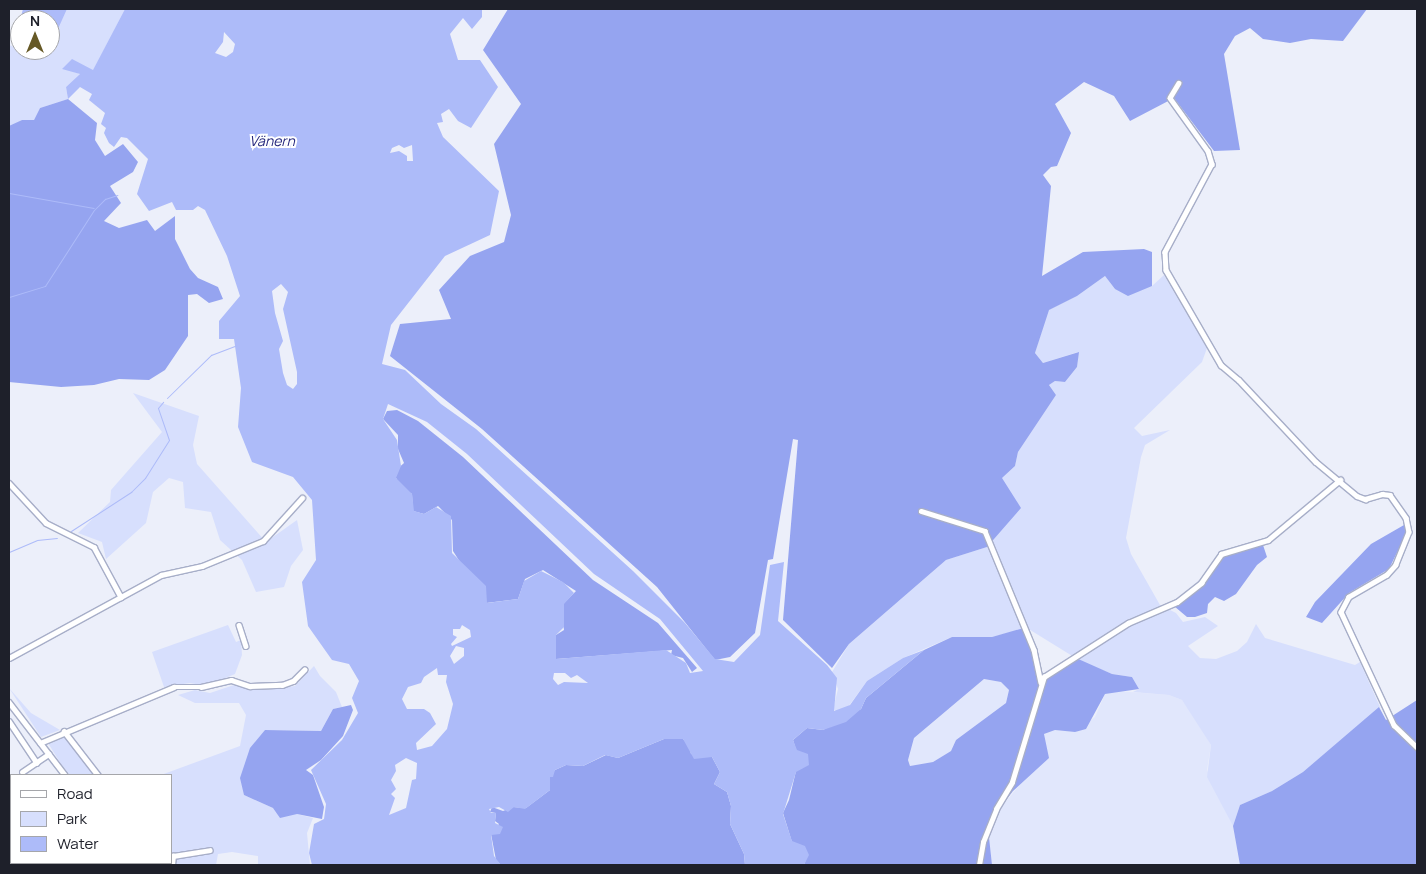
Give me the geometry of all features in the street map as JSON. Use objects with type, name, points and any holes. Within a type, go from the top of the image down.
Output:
[{"type":"street","points":[[1180,83],[1170,98],[1208,152],[1212,164],[1165,252],[1166,270],[1221,365],[1242,384],[1316,462],[1361,498],[1390,495],[1408,523],[1407,539],[1393,569],[1350,597],[1341,612],[1394,725],[1417,747]]},
{"type":"street","points":[[979,865],[983,842],[996,808],[1012,782],[1041,682],[1053,669],[1128,623],[1177,602],[1201,583],[1221,554],[1268,540],[1340,480]]},
{"type":"street","points":[[9,482],[50,526],[94,547],[121,597]]},
{"type":"street","points":[[9,658],[166,572],[202,566],[262,541],[302,498]]},
{"type":"street","points":[[921,511],[986,531],[1024,624],[1041,682]]},
{"type":"street","points":[[239,625],[246,646]]},
{"type":"street","points":[[40,743],[64,731],[174,687],[201,687],[231,680],[250,686],[282,685],[293,681],[304,670]]},
{"type":"street","points":[[9,702],[64,774]]},
{"type":"street","points":[[9,721],[37,762]]},
{"type":"street","points":[[64,731],[97,774]]},
{"type":"street","points":[[22,772],[48,754]]},
{"type":"street","points":[[172,865],[173,856],[209,850]]},
{"type":"shaded area","points":[[508,9],[1367,9],[1343,41],[1311,39],[1290,43],[1263,39],[1250,28],[1235,36],[1224,54],[1240,150],[1214,151],[1174,98],[1130,121],[1114,96],[1084,82],[1055,104],[1071,133],[1057,166],[1051,167],[1043,175],[1051,186],[1042,276],[1083,252],[1144,249],[1152,252],[1152,286],[1128,296],[1115,289],[1105,276],[1077,296],[1049,310],[1035,353],[1043,363],[1079,352],[1077,367],[1065,382],[1055,381],[1049,385],[1056,395],[1018,452],[1015,466],[1002,478],[1021,508],[987,547],[946,560],[849,644],[832,668],[783,620],[798,440],[793,439],[773,559],[768,560],[755,633],[730,657],[715,660],[657,587],[482,429],[390,356],[400,324],[451,319],[439,290],[470,256],[504,242],[511,215],[494,144],[521,104],[483,50]]},
{"type":"shaded area","points":[[68,99],[97,123],[95,140],[105,156],[123,144],[138,162],[133,172],[110,186],[121,203],[104,221],[119,228],[147,220],[155,231],[175,216],[175,239],[190,269],[198,278],[218,287],[223,299],[209,303],[197,294],[188,295],[188,336],[165,370],[149,380],[119,379],[94,385],[61,387],[9,382],[9,126],[22,120],[34,120],[40,108]]},
{"type":"shaded area","points":[[397,410],[418,421],[463,457],[593,580],[658,623],[697,668],[692,672],[683,658],[671,655],[672,650],[556,659],[556,635],[564,630],[561,606],[576,591],[543,570],[525,579],[518,599],[486,603],[453,551],[452,520],[438,506],[424,514],[413,511],[412,494],[399,486],[394,472],[404,463],[398,449],[398,435],[383,419],[387,411]]},
{"type":"shaded area","points":[[1404,525],[1407,532],[1389,569],[1349,593],[1322,623],[1306,617],[1315,602],[1371,544]]},
{"type":"shaded area","points":[[1263,545],[1267,557],[1257,565],[1236,594],[1224,601],[1215,597],[1208,604],[1207,613],[1195,617],[1187,617],[1174,606],[1203,583],[1221,557]]},
{"type":"shaded area","points":[[1027,627],[1039,656],[1039,673],[1044,682],[1076,658],[1112,674],[1132,677],[1139,689],[1105,694],[1086,729],[1075,732],[1055,730],[1044,734],[1049,758],[1013,791],[997,812],[989,837],[992,865],[804,865],[806,859],[799,845],[792,842],[783,813],[789,800],[796,771],[802,768],[793,740],[807,728],[823,730],[861,709],[866,698],[924,650],[952,637],[992,637]],"holes":[[[984,679],[1001,682],[1009,690],[1006,703],[956,740],[951,751],[933,762],[910,766],[908,760],[914,738]]]},
{"type":"shaded area","points":[[984,679],[1001,682],[1009,690],[1006,703],[956,740],[951,751],[933,762],[910,766],[908,760],[914,738]]},
{"type":"shaded area","points":[[1117,691],[1169,695],[1182,700],[1195,717],[1211,745],[1207,770],[1233,826],[1240,865],[992,865],[989,837],[997,812],[1023,781],[1045,743],[1044,734],[1055,730],[1075,732],[1095,717],[1105,694]]},
{"type":"shaded area","points":[[1417,700],[1417,865],[1240,865],[1233,826],[1240,805],[1272,791],[1303,772],[1379,707],[1386,720]]},
{"type":"shaded area","points":[[351,705],[353,710],[343,736],[321,760],[306,770],[313,775],[324,807],[322,819],[297,814],[280,818],[273,808],[244,795],[240,778],[250,748],[265,730],[321,731],[333,709]]},
{"type":"shaded area","points":[[664,739],[683,739],[689,745],[691,754],[712,757],[720,772],[714,784],[727,792],[731,806],[730,824],[744,854],[745,865],[501,865],[496,860],[491,834],[499,824],[495,821],[496,813],[490,812],[492,807],[503,811],[513,807],[526,808],[550,790],[550,777],[555,770],[566,765],[583,766],[606,755],[618,758]]},
{"type":"green space","points":[[67,9],[125,9],[93,71],[63,68],[80,74],[66,87],[68,99],[40,108],[34,120],[22,120],[9,127],[9,45],[10,60],[60,60],[60,23]]},
{"type":"green space","points":[[1164,275],[1207,348],[1202,362],[1134,428],[1142,436],[1170,430],[1145,445],[1141,457],[1126,538],[1131,554],[1160,605],[1176,613],[1183,622],[1205,617],[1218,626],[1188,646],[1200,658],[1216,659],[1237,651],[1247,642],[1256,624],[1265,638],[1355,665],[1360,662],[1380,707],[1303,772],[1272,791],[1240,805],[1233,826],[1207,777],[1211,745],[1182,700],[1169,695],[1133,692],[1139,689],[1132,677],[1112,674],[1082,662],[1027,628],[992,637],[952,637],[903,658],[867,681],[848,707],[836,711],[833,709],[838,689],[832,672],[849,644],[946,560],[987,547],[1002,478],[1015,466],[1018,452],[1056,395],[1049,385],[1055,381],[1065,382],[1077,367],[1078,352],[1043,363],[1035,353],[1048,310],[1077,296],[1105,276],[1115,289],[1152,286]]},
{"type":"green space","points":[[133,393],[199,416],[193,445],[197,464],[266,542],[297,520],[303,550],[291,566],[284,587],[256,592],[242,560],[220,540],[211,512],[185,508],[183,482],[169,478],[153,492],[146,523],[106,559],[102,542],[78,533],[110,502],[111,490],[162,432]]},
{"type":"green space","points":[[228,625],[236,642],[241,640],[242,655],[235,674],[206,686],[190,683],[164,687],[152,652]]},
{"type":"green space","points":[[314,666],[320,676],[336,692],[342,707],[333,709],[321,731],[265,730],[244,795],[273,808],[313,818],[307,833],[310,865],[258,865],[258,856],[232,852],[218,854],[216,865],[158,865],[172,864],[172,774],[164,774],[240,746],[246,715],[239,703],[195,703],[178,695],[195,690],[210,693],[234,685],[266,690],[295,686]]},
{"type":"green space","points":[[9,688],[31,713],[60,730],[41,737]]},
{"type":"green space","points":[[65,735],[83,757],[93,774],[69,774],[48,743],[51,738]]},
{"type":"water","points":[[67,9],[60,24],[60,10],[23,10]]},
{"type":"water","name":"Vänern","points":[[125,9],[482,9],[482,17],[472,29],[463,18],[450,34],[458,60],[480,60],[498,87],[471,128],[458,121],[449,109],[441,114],[443,122],[437,123],[443,137],[499,191],[490,235],[445,256],[391,325],[382,364],[405,370],[441,404],[476,429],[633,571],[685,623],[715,659],[734,662],[760,635],[770,565],[784,562],[778,621],[827,665],[837,678],[834,711],[850,705],[867,681],[903,658],[924,650],[866,698],[861,709],[846,722],[823,730],[807,728],[793,740],[797,750],[808,754],[809,765],[796,772],[783,814],[792,841],[805,846],[809,855],[804,865],[745,865],[744,854],[730,824],[731,806],[727,792],[714,784],[720,772],[712,757],[694,759],[683,739],[664,739],[618,758],[605,755],[583,766],[566,765],[555,770],[553,777],[550,777],[550,790],[525,809],[514,807],[508,812],[499,807],[489,809],[491,813],[496,813],[495,823],[503,827],[500,834],[491,835],[494,856],[501,865],[312,865],[309,853],[314,824],[324,819],[326,804],[311,770],[342,740],[358,713],[352,698],[359,681],[349,664],[332,660],[308,626],[302,582],[316,560],[312,500],[293,477],[252,462],[238,427],[241,388],[234,339],[219,339],[219,321],[240,296],[227,256],[205,210],[198,206],[193,210],[176,210],[172,202],[149,211],[137,194],[148,159],[127,138],[121,137],[114,147],[109,143],[104,133],[106,128],[101,124],[105,113],[89,100],[92,94],[80,87],[68,99],[66,87],[80,74],[62,69],[72,59],[93,70]],"holes":[[[224,32],[235,44],[233,52],[226,57],[215,53],[223,42]],[[399,145],[404,148],[412,145],[413,161],[407,161],[407,156],[399,151],[390,153],[392,148]],[[281,284],[288,292],[283,309],[297,372],[297,384],[293,389],[287,385],[283,373],[279,349],[283,341],[275,313],[272,291]],[[388,404],[427,422],[467,454],[594,574],[660,619],[703,671],[690,673],[686,663],[666,650],[556,659],[556,635],[564,627],[564,604],[574,593],[563,582],[541,571],[524,581],[518,599],[487,603],[486,586],[452,553],[451,516],[436,507],[424,514],[414,511],[412,494],[396,478],[401,466],[397,440],[383,419]],[[462,625],[470,630],[471,637],[452,646],[451,644],[457,637],[453,635],[453,629],[460,629]],[[456,646],[464,648],[464,656],[454,664],[450,656]],[[437,668],[438,675],[447,675],[446,682],[453,704],[447,729],[432,746],[417,750],[416,743],[436,724],[430,713],[424,709],[407,709],[402,699],[408,687],[421,683],[424,677]],[[554,673],[565,673],[571,678],[577,675],[588,683],[564,682],[558,685],[553,679]],[[406,758],[417,763],[416,779],[412,780],[406,808],[389,815],[395,798],[391,794],[396,789],[391,780],[396,771],[395,765]]]},
{"type":"waterway","points":[[9,193],[94,208]]},
{"type":"waterway","points":[[9,297],[45,286],[94,210],[105,199],[117,195]]},
{"type":"waterway","points":[[167,398],[211,355],[235,346]]},
{"type":"waterway","points":[[71,531],[131,492],[145,478],[169,440],[158,408],[163,402]]},
{"type":"waterway","points":[[9,552],[37,540],[57,538]]}]
